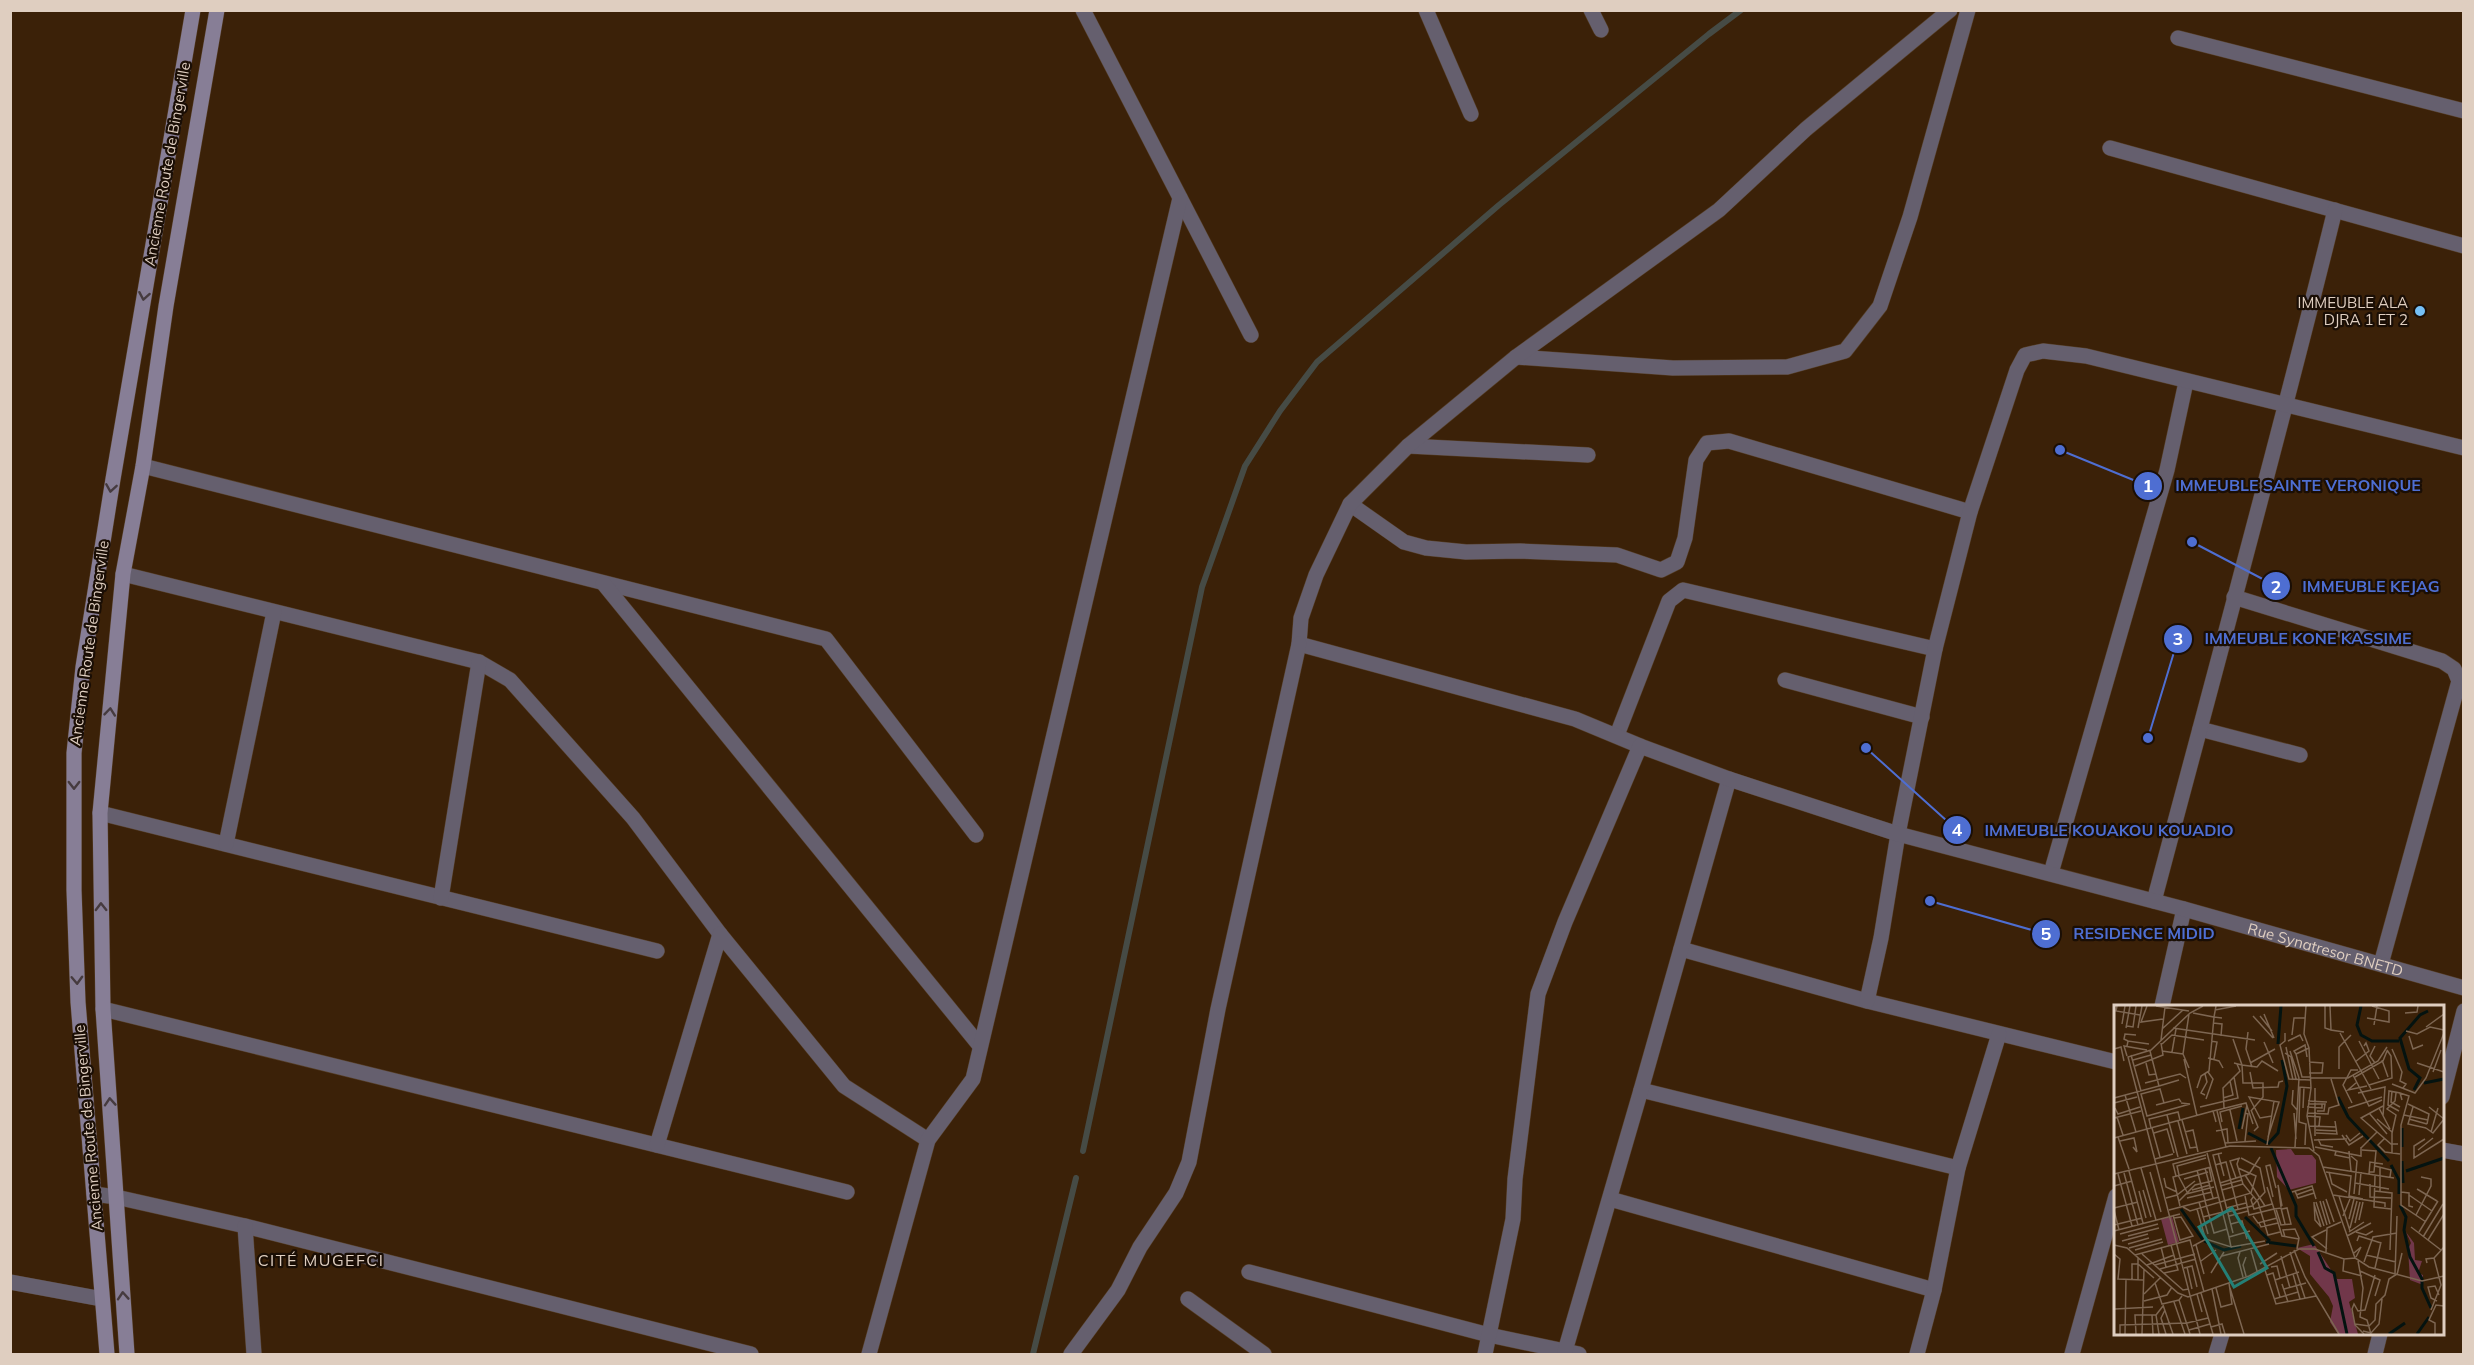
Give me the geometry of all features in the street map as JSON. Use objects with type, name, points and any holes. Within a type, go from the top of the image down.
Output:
[{"type":"street","name":"Ancienne Route de Bingerville","points":[[108,1354],[78,1002],[74,890],[74,753],[83,667],[193,10]]},
{"type":"street","name":"Ancienne Route de Bingerville","points":[[128,1354],[103,1009],[100,813],[123,574],[143,466],[166,306],[217,10]]},
{"type":"street","points":[[1083,10],[1251,335]]},
{"type":"street","points":[[1425,10],[1471,114]]},
{"type":"street","points":[[1591,10],[1600,30]]},
{"type":"street","points":[[1071,1354],[1118,1290],[1140,1247],[1176,1193],[1189,1162],[1218,1009],[1299,644],[1301,618],[1316,574],[1350,504],[1408,446],[1516,357],[1719,210],[1806,129],[1950,10]]},
{"type":"street","points":[[1516,357],[1673,368],[1786,367],[1845,351],[1880,306],[1910,217],[1968,10]]},
{"type":"street","points":[[2178,38],[2463,111]]},
{"type":"street","points":[[2109,148],[2463,246]]},
{"type":"street","points":[[869,1354],[928,1140],[973,1079],[1180,198]]},
{"type":"street","points":[[2154,901],[2287,404],[2335,210]]},
{"type":"street","points":[[1867,1001],[1935,650],[1970,512],[2017,370],[2025,355],[2043,351],[2086,356],[2463,448]]},
{"type":"street","points":[[2051,873],[2167,470],[2186,382]]},
{"type":"street","points":[[1350,504],[1404,542],[1426,548],[1466,552],[1520,551],[1617,555],[1661,570],[1677,562],[1685,538],[1696,460],[1707,442],[1729,441],[1970,512]]},
{"type":"street","points":[[1408,446],[1588,455]]},
{"type":"street","points":[[143,466],[826,639],[976,835]]},
{"type":"street","points":[[123,574],[479,662],[510,680],[633,818],[720,934],[844,1086],[928,1140]]},
{"type":"street","points":[[603,584],[980,1046]]},
{"type":"street","points":[[1617,735],[1669,601],[1683,590],[1935,650]]},
{"type":"street","points":[[2234,597],[2442,661],[2454,669],[2459,681],[2381,964]]},
{"type":"street","points":[[226,844],[274,612]]},
{"type":"street","name":"Rue Synatresor BNETD","points":[[1299,644],[1575,719],[1729,779],[1899,834],[2184,909],[2463,988]]},
{"type":"street","points":[[441,898],[479,662]]},
{"type":"street","points":[[1785,680],[1922,717]]},
{"type":"street","points":[[2200,729],[2300,755]]},
{"type":"street","points":[[1485,1354],[1513,1219],[1515,1179],[1538,994],[1565,922],[1640,746]]},
{"type":"street","points":[[1249,1272],[1489,1335],[1572,1353],[1610,1199],[1729,779]]},
{"type":"street","points":[[100,813],[657,951]]},
{"type":"street","points":[[2162,1005],[2184,909]]},
{"type":"street","points":[[657,1145],[720,934]]},
{"type":"street","points":[[1682,949],[1867,1001],[2114,1062]]},
{"type":"street","points":[[103,1009],[847,1192]]},
{"type":"street","points":[[2444,1089],[2463,1011]]},
{"type":"street","points":[[1917,1354],[1934,1290],[1958,1168],[1999,1034]]},
{"type":"street","points":[[1641,1090],[1958,1168]]},
{"type":"street","points":[[2444,1150],[2463,1154]]},
{"type":"street","points":[[94,1194],[245,1226],[752,1354]]},
{"type":"street","points":[[1610,1199],[1934,1290]]},
{"type":"street","points":[[2072,1354],[2114,1200]]},
{"type":"street","points":[[245,1226],[254,1354]]},
{"type":"street","points":[[10,1282],[102,1299]]},
{"type":"street","points":[[1188,1299],[1264,1354]]},
{"type":"street","points":[[2217,1354],[2222,1335]]},
{"type":"street","points":[[2375,1354],[2380,1335]]},
{"type":"waterway","points":[[1083,1151],[1202,587],[1245,466],[1280,411],[1317,362],[1499,205],[1741,10]]},
{"type":"waterway","points":[[1033,1354],[1076,1178]]},
{"type":"place","name":"IMMEUBLE ALA DJRA 1 ET 2","points":[[2420,311]]},
{"type":"place","name":"IMMEUBLE SAINTE VERONIQUE","points":[[2060,450]]},
{"type":"place","name":"IMMEUBLE KEJAG","points":[[2192,542]]},
{"type":"place","name":"IMMEUBLE KONE KASSIME","points":[[2148,738]]},
{"type":"place","name":"IMMEUBLE KOUAKOU KOUADIO","points":[[1866,748]]},
{"type":"place","name":"RESIDENCE MIDID","points":[[1930,901]]},
{"type":"district","name":"CITÉ MUGEFCI","points":[[321,1260]]}]
